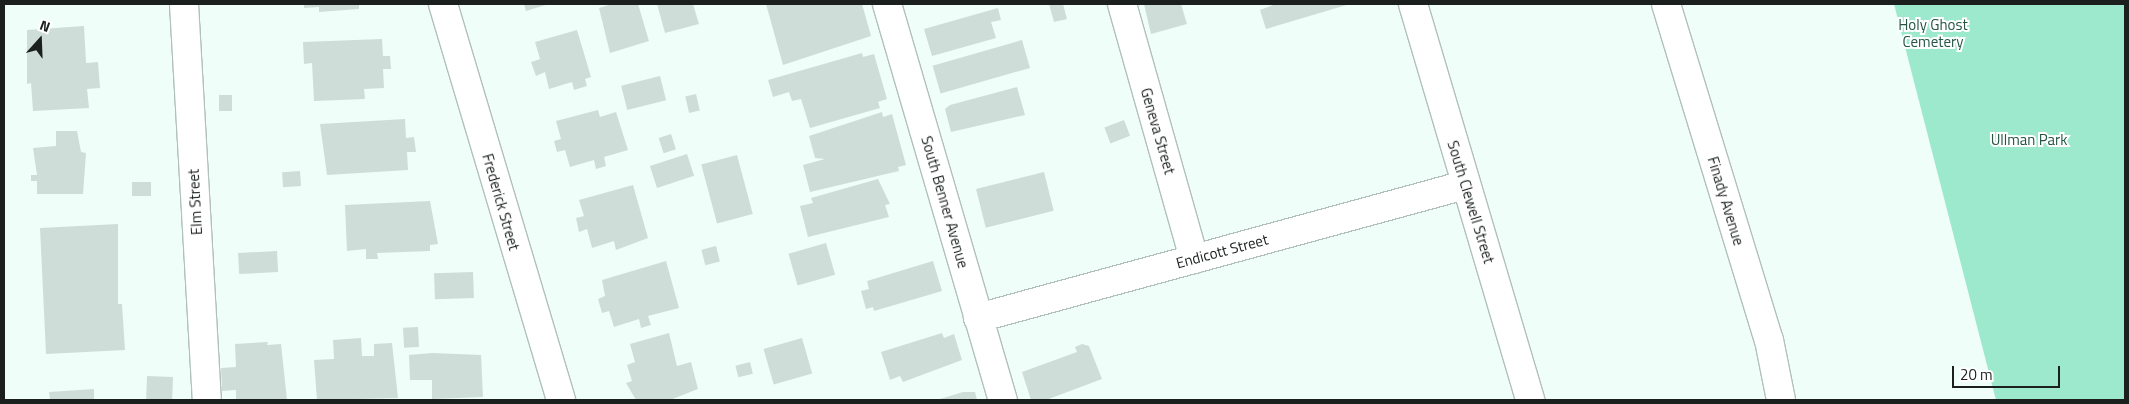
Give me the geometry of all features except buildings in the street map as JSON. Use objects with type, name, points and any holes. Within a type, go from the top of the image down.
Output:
[{"type":"street","name":"Elm Street","points":[[184,4],[207,400]]},
{"type":"street","name":"Frederick Street","points":[[443,4],[561,400]]},
{"type":"street","name":"South Benner Avenue","points":[[887,4],[1003,400]]},
{"type":"street","name":"Geneva Street","points":[[1122,4],[1194,259]]},
{"type":"street","name":"South Clewell Street","points":[[1413,4],[1530,400]]},
{"type":"street","name":"Finady Avenue","points":[[1666,4],[1769,340],[1780,400]]},
{"type":"street","name":"Endicott Street","points":[[978,318],[1465,185]]},
{"type":"green space","name":"Ullman Park","points":[[1894,4],[2125,4],[2125,400],[1996,400]]},
{"type":"park label","name":"Holy Ghost Cemetery","points":[[1933,32]]}]
